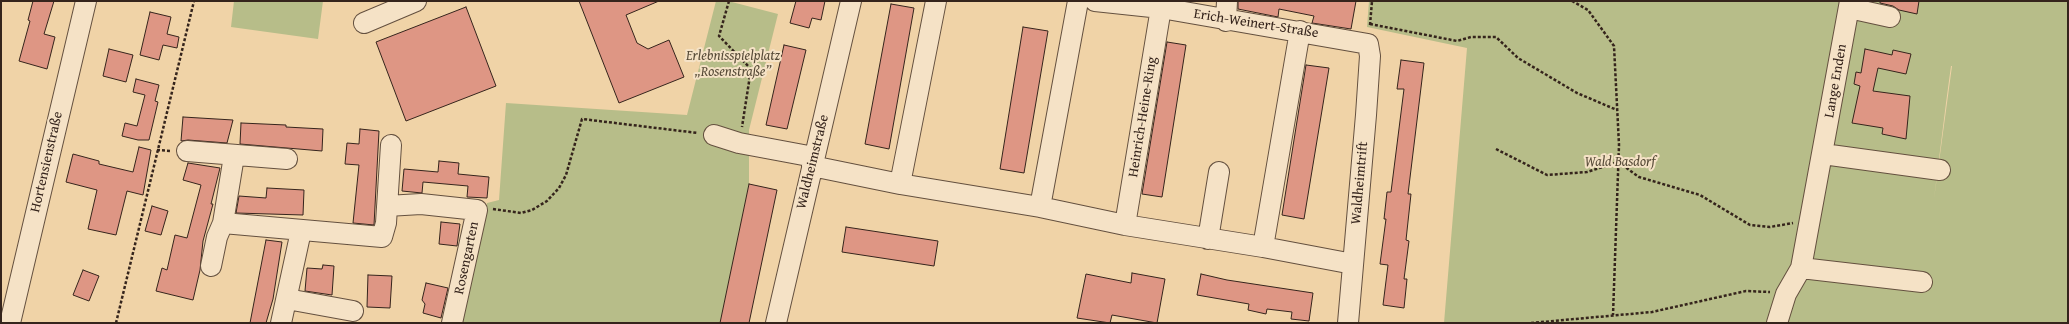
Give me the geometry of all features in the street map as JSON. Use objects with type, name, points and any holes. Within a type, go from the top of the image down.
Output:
[{"type":"street","name":"Hortensienstraße","points":[[10,323],[76,36],[86,1]]},
{"type":"street","points":[[364,23],[416,1]]},
{"type":"street","name":"Waldheimstraße","points":[[776,323],[851,1]]},
{"type":"street","points":[[900,184],[936,1]]},
{"type":"street","points":[[1040,207],[1078,1]]},
{"type":"street","name":"Erich-Weinert-Straße","points":[[1095,1],[1161,8],[1226,21],[1300,31],[1368,44]]},
{"type":"street","points":[[1226,21],[1227,1]]},
{"type":"street","name":"Lange Enden","points":[[1777,323],[1786,294],[1801,268],[1850,4],[1890,17]]},
{"type":"street","name":"Heinrich-Heine-Ring","points":[[1125,225],[1161,8]]},
{"type":"street","points":[[1263,247],[1300,31]]},
{"type":"street","name":"Waldheimtrift","points":[[1348,323],[1366,115],[1370,56],[1368,44]]},
{"type":"street","points":[[714,135],[900,184],[1040,207],[1125,225],[1263,247],[1353,264]]},
{"type":"street","points":[[223,223],[382,238],[386,223],[391,145]]},
{"type":"street","points":[[186,152],[287,159]]},
{"type":"street","points":[[1823,154],[1940,170]]},
{"type":"street","points":[[211,266],[217,237],[223,223],[234,156]]},
{"type":"street","points":[[1208,238],[1219,172]]},
{"type":"street","name":"Rosengarten","points":[[387,206],[421,204],[477,210],[452,323]]},
{"type":"street","points":[[281,323],[301,231]]},
{"type":"street","points":[[1801,268],[1922,282]]},
{"type":"street","points":[[287,299],[353,311]]},
{"type":"path","points":[[116,323],[194,1]]},
{"type":"path","points":[[729,1],[719,36],[751,69],[740,143]]},
{"type":"path","points":[[1368,44],[1372,1]]},
{"type":"path","points":[[1572,1],[1588,10],[1614,46],[1618,162],[1612,315]]},
{"type":"path","points":[[1370,24],[1457,41],[1471,37],[1496,37],[1518,58],[1578,93],[1617,110]]},
{"type":"path","points":[[477,210],[484,207],[521,213],[532,210],[547,201],[559,188],[566,176],[582,119],[714,135]]},
{"type":"path","points":[[1496,149],[1547,175],[1588,172],[1618,162]]},
{"type":"path","points":[[1618,162],[1639,177],[1665,183],[1700,195],[1750,225],[1770,227],[1792,223],[1809,228]]},
{"type":"path","points":[[1531,323],[1652,312],[1746,291],[1786,294]]},
{"type":"green space","points":[[234,1],[323,1],[318,39],[231,27]]},
{"type":"green space","name":"Erlebnisspielplatz „Rosenstraße”","points":[[716,1],[728,1],[778,14],[749,130],[749,184],[720,323],[456,323],[487,203],[499,200],[506,103],[687,115]]},
{"type":"green space","name":"Wald Basdorf","points":[[1369,1],[2068,1],[2068,323],[1444,323],[1467,48],[1367,27]],"holes":[[[1951,66],[1952,66],[1934,199]]]},
{"type":"building","points":[[33,1],[54,1],[44,34],[55,37],[47,69],[19,61],[30,21],[28,20]]},
{"type":"building","points":[[579,1],[659,1],[626,15],[637,43],[648,49],[669,40],[684,77],[619,103]]},
{"type":"building","points":[[796,1],[825,1],[821,20],[812,18],[809,28],[790,23]]},
{"type":"building","points":[[1238,1],[1356,1],[1351,29],[1312,23],[1314,16],[1279,9],[1278,17],[1238,9]]},
{"type":"building","points":[[1880,1],[1919,1],[1917,14],[1899,10],[1893,6],[1880,3]]},
{"type":"building","points":[[891,4],[914,8],[889,149],[865,144]]},
{"type":"building","points":[[466,7],[496,86],[406,121],[376,42]]},
{"type":"building","points":[[150,12],[171,17],[167,34],[179,37],[177,48],[163,45],[159,60],[140,55]]},
{"type":"building","points":[[1023,27],[1048,31],[1024,173],[1000,169]]},
{"type":"building","points":[[1167,42],[1186,45],[1162,197],[1142,194]]},
{"type":"building","points":[[784,45],[806,50],[787,129],[766,125]]},
{"type":"building","points":[[109,49],[133,55],[126,82],[103,76]]},
{"type":"building","points":[[1865,49],[1892,55],[1893,50],[1911,54],[1906,74],[1878,68],[1873,91],[1910,96],[1906,139],[1882,134],[1883,128],[1852,123],[1860,86],[1854,84],[1856,72],[1861,73]]},
{"type":"building","points":[[1401,60],[1424,63],[1408,194],[1411,194],[1406,240],[1409,241],[1404,279],[1407,279],[1404,308],[1383,305],[1388,265],[1380,264],[1386,219],[1384,219],[1387,192],[1391,192],[1404,89],[1397,89]]},
{"type":"building","points":[[1306,65],[1329,68],[1304,219],[1282,215]]},
{"type":"building","points":[[136,79],[159,85],[155,101],[158,102],[149,140],[138,140],[122,136],[125,123],[137,126],[145,95],[133,92]]},
{"type":"building","points":[[183,117],[233,120],[227,143],[188,140],[181,141]]},
{"type":"building","points":[[241,123],[286,125],[286,127],[323,129],[322,151],[240,144]]},
{"type":"building","points":[[360,129],[379,131],[374,225],[353,223],[359,165],[345,164],[347,143],[359,144]]},
{"type":"building","points":[[139,147],[151,150],[143,195],[127,191],[116,235],[88,229],[97,190],[66,182],[73,154],[99,161],[99,164],[133,172]]},
{"type":"building","points":[[439,161],[459,163],[458,174],[489,177],[487,198],[467,197],[468,186],[423,182],[422,193],[402,191],[404,169],[438,172]]},
{"type":"building","points":[[188,163],[220,168],[211,204],[213,204],[203,241],[200,270],[193,300],[156,291],[162,268],[167,270],[175,235],[187,238],[201,185],[183,180]]},
{"type":"building","points":[[749,184],[777,190],[749,323],[720,323]]},
{"type":"building","points":[[267,188],[304,190],[303,215],[236,213],[239,196],[266,198]]},
{"type":"building","points":[[152,206],[168,211],[161,235],[145,231]]},
{"type":"building","points":[[441,222],[460,224],[457,246],[439,244]]},
{"type":"building","points":[[846,227],[938,241],[934,266],[842,252]]},
{"type":"building","points":[[266,240],[282,242],[273,299],[266,323],[250,323]]},
{"type":"building","points":[[323,265],[334,266],[332,295],[305,291],[307,268],[322,269]]},
{"type":"building","points":[[83,270],[99,276],[89,301],[73,295]]},
{"type":"building","points":[[1132,273],[1165,279],[1157,323],[1112,315],[1110,323],[1077,318],[1086,274],[1131,283]]},
{"type":"building","points":[[1201,274],[1227,280],[1313,293],[1309,321],[1291,319],[1292,312],[1267,309],[1266,314],[1248,310],[1249,304],[1197,295]]},
{"type":"building","points":[[368,275],[392,276],[390,308],[367,307]]},
{"type":"building","points":[[426,283],[448,288],[441,318],[423,313],[425,304],[422,300]]}]
